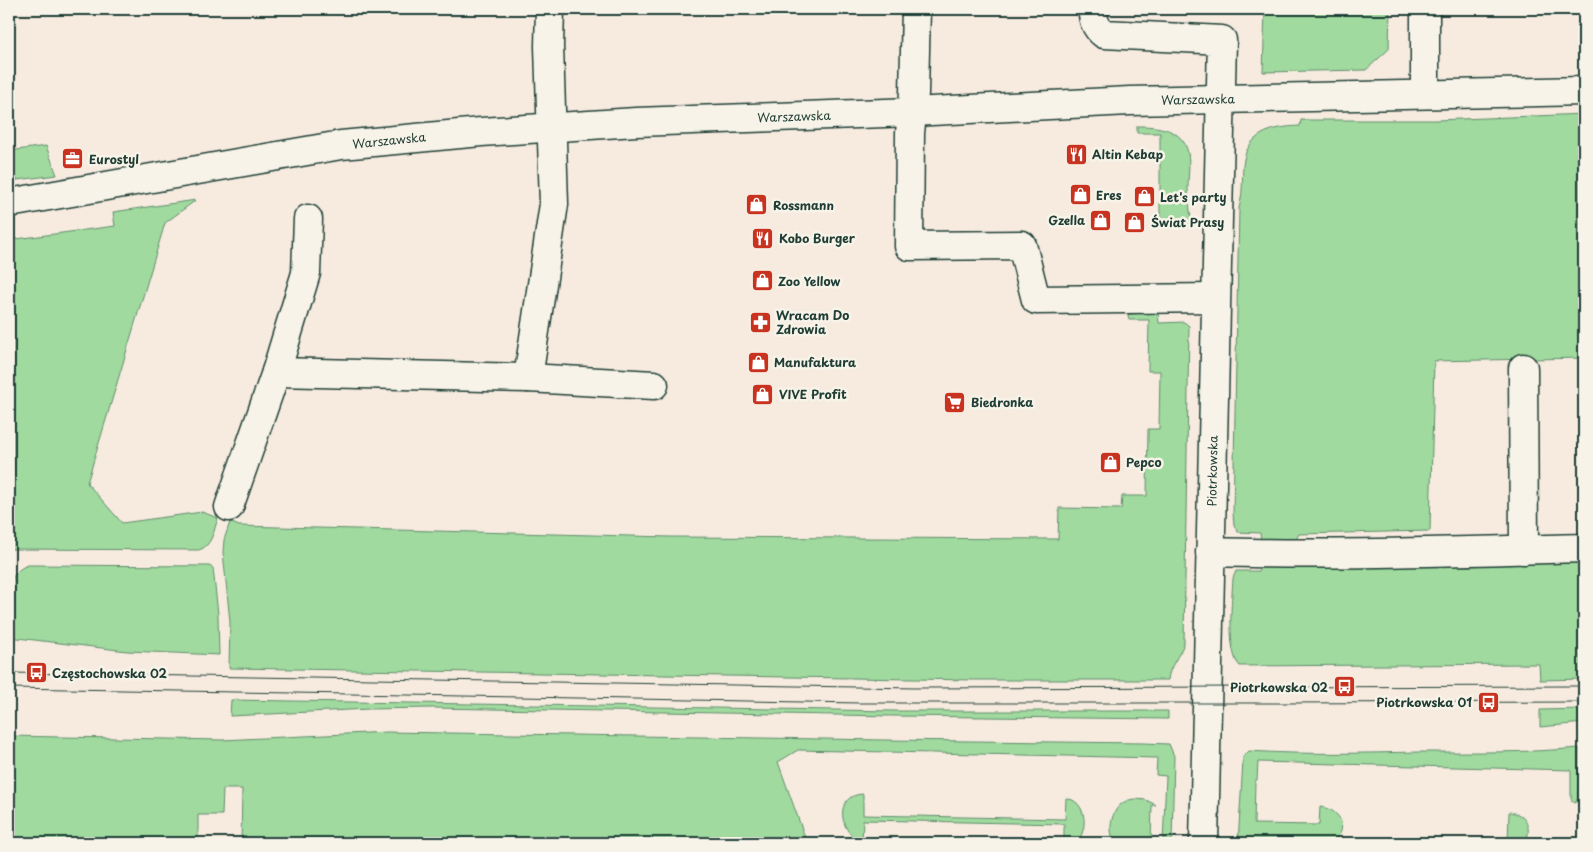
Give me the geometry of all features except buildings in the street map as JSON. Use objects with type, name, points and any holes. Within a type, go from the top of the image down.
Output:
[{"type":"street","points":[[528,378],[554,204],[549,46],[550,9]]},
{"type":"street","points":[[916,9],[914,93],[910,133],[908,246],[1022,245],[1036,300],[1216,298]]},
{"type":"street","name":"Piotrkowska","points":[[1093,9],[1092,15],[1097,29],[1104,34],[1222,40],[1204,843]]},
{"type":"street","points":[[1425,9],[1425,94]]},
{"type":"street","name":"Warszawska","points":[[9,203],[341,145],[422,136],[686,120],[912,112],[1130,101],[1584,91]]},
{"type":"street","points":[[229,507],[276,372],[306,273],[308,219]]},
{"type":"street","points":[[1523,368],[1524,550]]},
{"type":"street","points":[[276,372],[528,378],[654,386]]},
{"type":"street","points":[[1210,552],[1350,554],[1584,548]]},
{"type":"green space","points":[[1265,9],[1390,9],[1389,49],[1366,70],[1263,72]]},
{"type":"green space","points":[[1584,114],[1584,358],[1434,361],[1430,531],[1299,534],[1293,544],[1261,542],[1260,533],[1238,532],[1234,525],[1233,514],[1239,208],[1242,193],[1243,166],[1249,146],[1255,139],[1270,130],[1300,126],[1301,120],[1436,120]]},
{"type":"green space","points":[[1137,126],[1168,130],[1181,138],[1185,145],[1189,162],[1188,193],[1191,224],[1189,226],[1160,227],[1160,133],[1137,133]]},
{"type":"green space","points":[[46,146],[57,175],[9,181],[9,151]]},
{"type":"green space","points":[[196,200],[165,223],[87,483],[122,523],[202,512],[218,518],[210,541],[199,550],[9,549],[9,242],[16,239],[115,226],[113,212]]},
{"type":"green space","points":[[1158,312],[1159,323],[1184,322],[1189,326],[1184,643],[1170,670],[1168,680],[974,680],[229,668],[230,622],[223,552],[224,540],[230,522],[239,526],[670,537],[1058,539],[1059,508],[1121,509],[1122,496],[1147,496],[1148,429],[1159,429],[1160,371],[1148,371],[1149,320],[1129,320],[1128,317],[1129,314]]},
{"type":"green space","points":[[1584,562],[1584,679],[1540,680],[1539,664],[1240,666],[1233,650],[1231,611],[1233,578],[1236,571],[1259,571],[1259,563],[1467,566]]},
{"type":"green space","points":[[28,565],[209,566],[213,568],[218,614],[219,655],[127,651],[9,637],[8,596],[10,586],[13,577],[19,570]]},
{"type":"green space","points":[[231,700],[895,711],[1168,711],[1168,719],[432,708],[230,716]]},
{"type":"green space","points":[[1584,709],[1584,723],[1540,727],[1540,710]]},
{"type":"green space","points":[[387,732],[1169,744],[1174,756],[1172,843],[1163,843],[1166,776],[1156,775],[1157,758],[798,750],[778,762],[807,843],[241,843],[242,789],[223,789],[222,815],[198,815],[198,841],[209,841],[209,843],[9,843],[9,736],[222,740]]},
{"type":"green space","points":[[1579,748],[1578,798],[1575,803],[1571,798],[1571,770],[1258,762],[1257,780],[1255,781],[1254,824],[1319,825],[1320,807],[1338,816],[1342,826],[1341,832],[1332,843],[1238,843],[1243,757],[1249,751],[1334,753],[1519,751]]},
{"type":"green space","points":[[863,794],[863,815],[1065,819],[1066,798],[1073,800],[1082,810],[1084,817],[1083,831],[1076,843],[1064,843],[1064,824],[863,820],[862,842],[854,838],[844,824],[843,808],[853,796]]},
{"type":"green space","points":[[1128,800],[1146,800],[1156,805],[1152,805],[1151,843],[1115,843],[1112,836],[1111,822],[1117,808]]},
{"type":"green space","points":[[1509,812],[1520,815],[1524,819],[1528,827],[1525,843],[1508,843]]},
{"type":"tram line","points":[[9,673],[916,688],[1584,686]]},
{"type":"tram line","points":[[9,688],[860,703],[1584,702]]},
{"type":"place","name":"Altin Kebap","points":[[1076,154]]},
{"type":"place","name":"Eurostyl","points":[[73,159]]},
{"type":"place","name":"Eres","points":[[1080,195]]},
{"type":"place","name":"Let's party","points":[[1144,197]]},
{"type":"place","name":"Rossmann","points":[[757,205]]},
{"type":"place","name":"Gzella","points":[[1101,220]]},
{"type":"place","name":"Świat Prasy","points":[[1135,222]]},
{"type":"place","name":"Kobo Burger","points":[[763,238]]},
{"type":"place","name":"Zoo Yellow","points":[[762,281]]},
{"type":"place","name":"Wracam Do Zdrowia","points":[[760,322]]},
{"type":"place","name":"Manufaktura","points":[[758,362]]},
{"type":"place","name":"VIVE Profit","points":[[763,394]]},
{"type":"place","name":"Biedronka","points":[[955,402]]},
{"type":"place","name":"Pepco","points":[[1110,462]]},
{"type":"place","name":"Częstochowska 02","points":[[36,673]]},
{"type":"place","name":"Piotrkowska 02","points":[[1344,687]]},
{"type":"place","name":"Piotrkowska 01","points":[[1488,702]]}]
